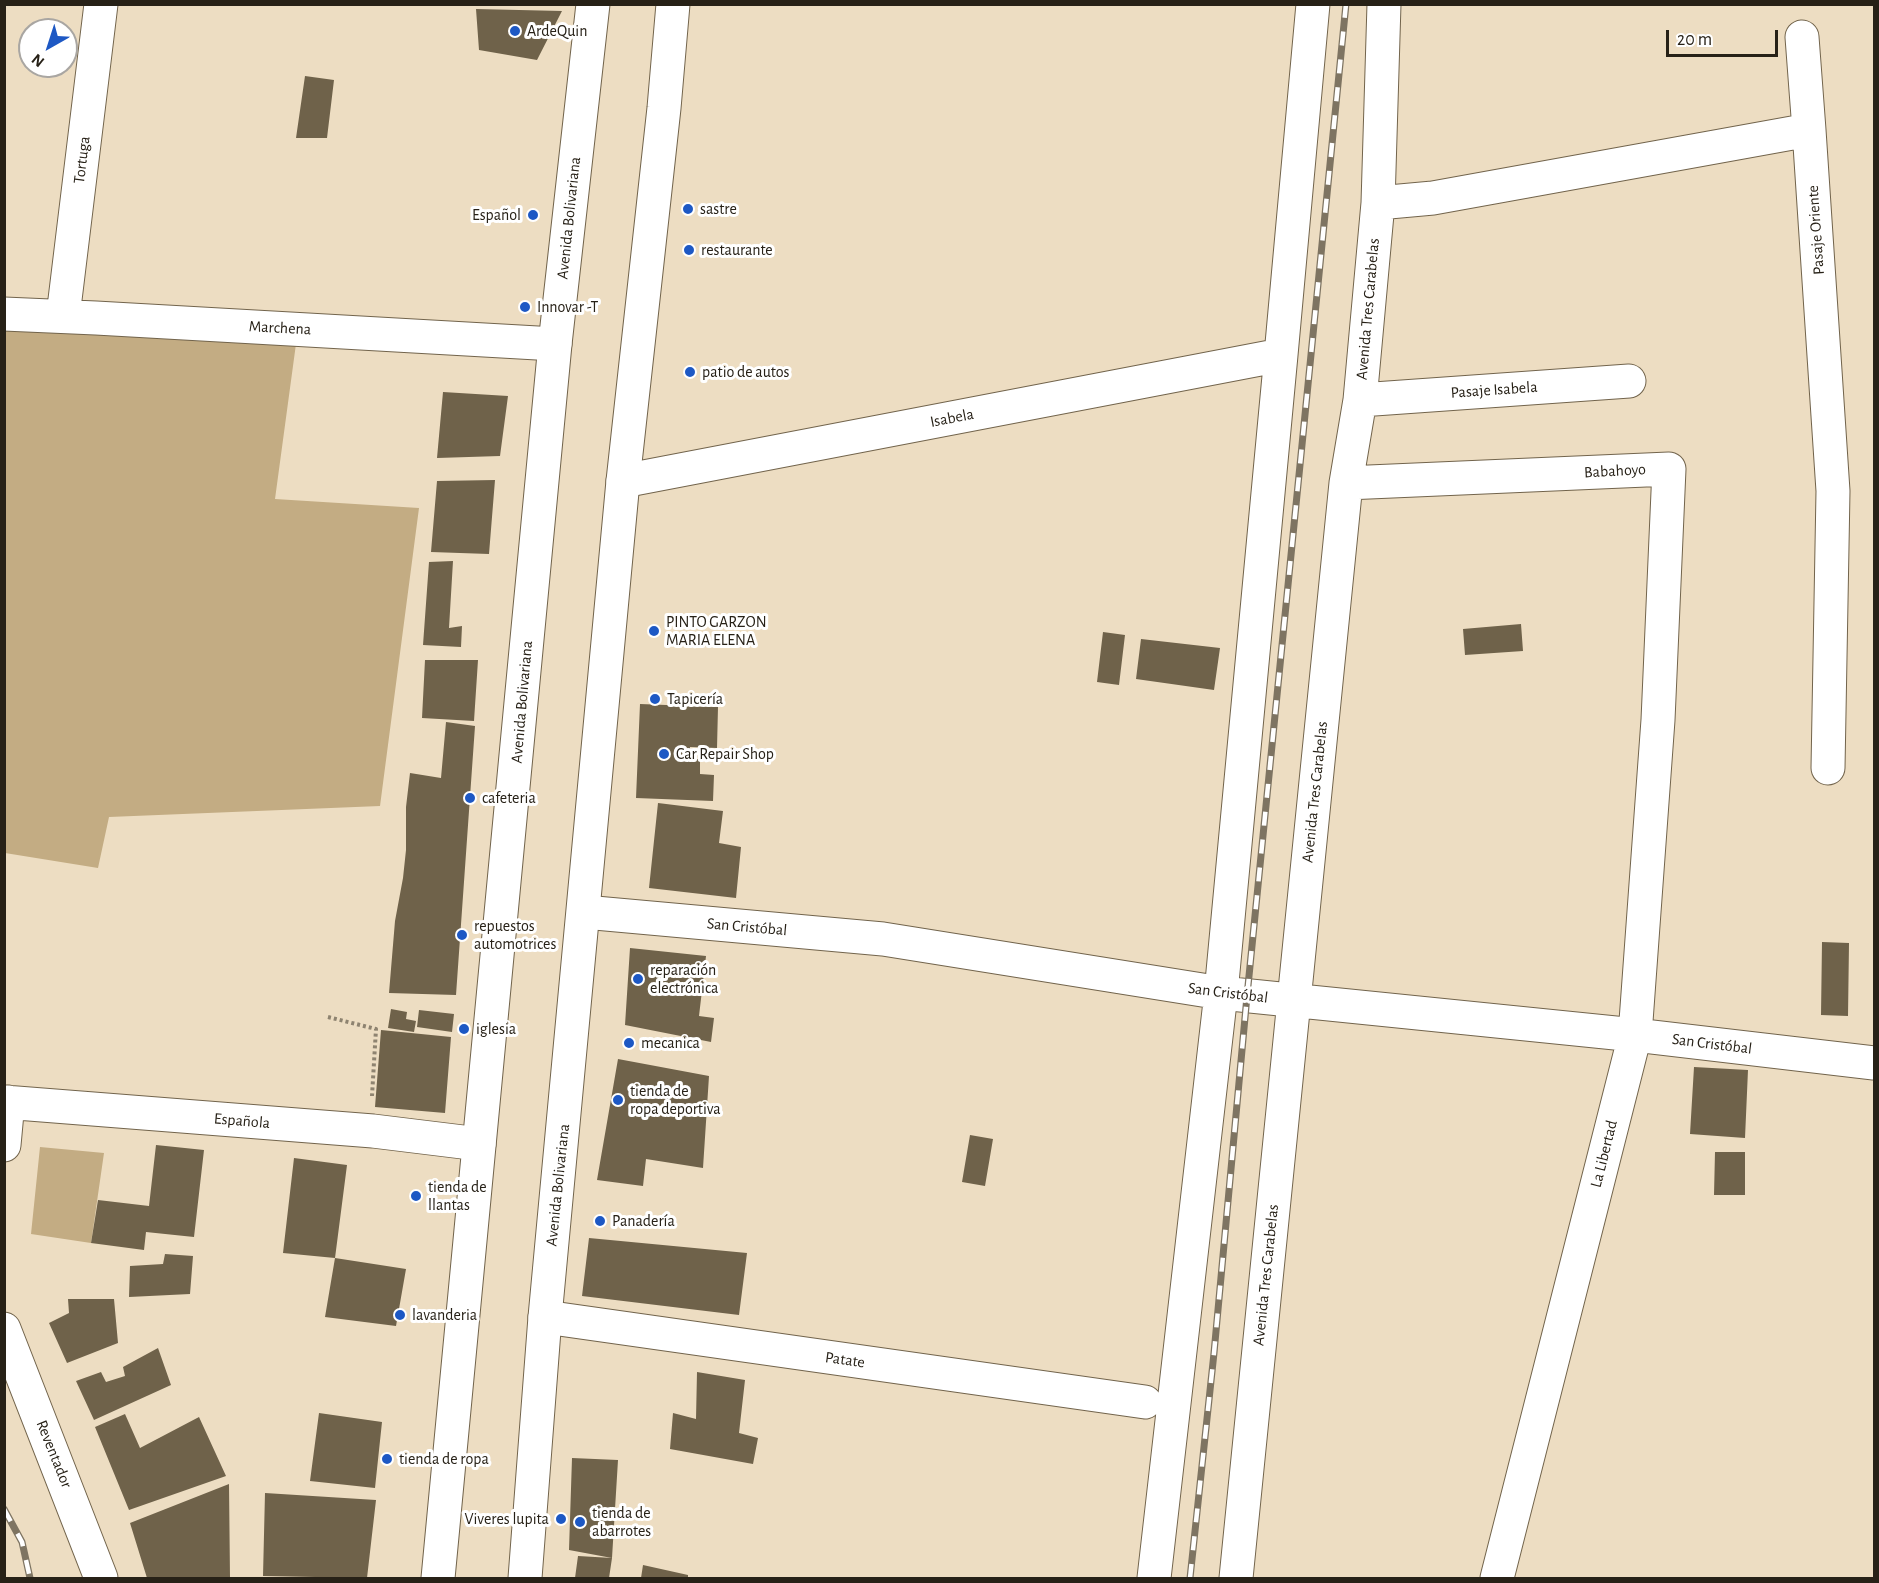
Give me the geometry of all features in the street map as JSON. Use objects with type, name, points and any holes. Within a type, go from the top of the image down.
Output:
[{"type":"street","name":"Tortuga","points":[[63,316],[101,4]]},
{"type":"street","name":"Avenida Bolivariana","points":[[438,1578],[555,344],[593,4]]},
{"type":"street","name":"Avenida Bolivariana","points":[[525,1578],[545,1317],[623,481],[664,108],[673,4]]},
{"type":"street","points":[[1154,1578],[1221,993],[1312,4]]},
{"type":"street","name":"Avenida Tres Carabelas","points":[[1236,1578],[1346,483],[1360,400],[1378,203],[1390,6]]},
{"type":"street","name":"Pasaje Oriente","points":[[1802,37],[1833,491],[1828,768]]},
{"type":"street","points":[[1378,203],[1433,198],[1809,130]]},
{"type":"street","name":"Marchena","points":[[4,314],[555,344]]},
{"type":"street","name":"Isabela","points":[[623,481],[1281,355]]},
{"type":"street","name":"Pasaje Isabela","points":[[1360,400],[1629,381]]},
{"type":"street","name":"Babahoyo","points":[[1346,483],[1669,469],[1658,720]]},
{"type":"street","name":"La Libertad","points":[[1497,1578],[1635,1035],[1658,720]]},
{"type":"street","name":"San Cristóbal","points":[[584,912],[883,939],[1221,993],[1635,1035],[1875,1063]]},
{"type":"street","points":[[4,1145],[6,1102]]},
{"type":"street","name":"Española","points":[[6,1102],[373,1131],[479,1144]]},
{"type":"street","name":"Patate","points":[[545,1317],[1145,1402]]},
{"type":"street","name":"Reventador","points":[[4,1329],[101,1578]]},
{"type":"path","points":[[328,1017],[376,1029],[371,1106],[373,1131]]},
{"type":"shaded area","points":[[4,318],[298,329],[275,499],[419,508],[380,806],[109,817],[98,868],[5,853]]},
{"type":"shaded area","points":[[40,1147],[104,1153],[91,1243],[31,1234]]},
{"type":"building","name":"ArdeQuin","points":[[476,9],[562,11],[537,60],[479,50]]},
{"type":"building","points":[[305,76],[334,80],[327,138],[296,138]]},
{"type":"building","points":[[443,392],[508,396],[500,456],[437,458]]},
{"type":"building","points":[[495,480],[489,554],[431,552],[437,481]]},
{"type":"building","points":[[453,561],[449,628],[462,626],[461,647],[423,645],[429,562]]},
{"type":"building","points":[[1521,624],[1523,651],[1465,655],[1463,629]]},
{"type":"building","points":[[1103,632],[1125,635],[1119,685],[1097,682]]},
{"type":"building","points":[[1141,639],[1220,648],[1214,690],[1136,679]]},
{"type":"building","points":[[425,660],[478,660],[474,721],[422,718]]},
{"type":"building","name":"Car Repair Shop","points":[[640,704],[718,707],[717,748],[690,747],[690,759],[700,759],[700,774],[714,775],[713,801],[636,798]]},
{"type":"building","points":[[446,722],[475,726],[456,995],[389,993],[395,921],[406,850],[406,807],[410,773],[441,778]]},
{"type":"building","points":[[658,803],[723,811],[719,843],[741,847],[736,898],[649,888]]},
{"type":"building","points":[[1822,942],[1849,943],[1848,1016],[1821,1015]]},
{"type":"building","points":[[630,948],[706,956],[699,1016],[714,1018],[711,1042],[625,1025]]},
{"type":"building","points":[[391,1009],[407,1012],[406,1019],[416,1021],[414,1032],[388,1028]]},
{"type":"building","points":[[419,1010],[454,1014],[452,1032],[417,1027]]},
{"type":"building","points":[[381,1030],[451,1037],[445,1113],[375,1107]]},
{"type":"building","points":[[618,1059],[709,1076],[703,1168],[646,1159],[643,1186],[597,1180]]},
{"type":"building","points":[[1694,1067],[1748,1070],[1745,1138],[1690,1134]]},
{"type":"building","points":[[970,1135],[993,1139],[985,1186],[962,1182]]},
{"type":"building","points":[[156,1145],[204,1150],[194,1237],[146,1232],[144,1250],[91,1243],[98,1200],[149,1206]]},
{"type":"building","points":[[1715,1152],[1745,1152],[1745,1195],[1714,1195]]},
{"type":"building","points":[[294,1158],[347,1165],[335,1258],[283,1253]]},
{"type":"building","points":[[589,1238],[747,1253],[739,1315],[582,1296]]},
{"type":"building","points":[[165,1254],[193,1256],[190,1294],[129,1297],[130,1266],[163,1264]]},
{"type":"building","points":[[335,1258],[406,1269],[396,1326],[325,1317]]},
{"type":"building","points":[[68,1299],[114,1299],[118,1343],[67,1363],[49,1323],[69,1313]]},
{"type":"building","points":[[158,1348],[171,1385],[94,1420],[76,1381],[101,1372],[106,1382],[125,1376],[123,1367]]},
{"type":"building","points":[[697,1372],[745,1380],[739,1433],[758,1438],[753,1464],[670,1449],[673,1413],[696,1419]]},
{"type":"building","points":[[319,1413],[382,1422],[375,1488],[310,1481]]},
{"type":"building","points":[[125,1414],[140,1448],[199,1417],[226,1476],[129,1510],[95,1427]]},
{"type":"building","points":[[572,1458],[618,1460],[612,1558],[569,1550]]},
{"type":"building","points":[[229,1484],[230,1578],[147,1578],[130,1523]]},
{"type":"building","points":[[265,1493],[376,1500],[367,1578],[263,1576]]},
{"type":"building","points":[[578,1556],[612,1558],[609,1578],[575,1578]]},
{"type":"building","points":[[643,1565],[688,1575],[688,1578],[641,1578]]},
{"type":"railway","points":[[1190,1578],[1346,4]]},
{"type":"railway","points":[[4,1509],[22,1542],[30,1578]]},
{"type":"place","name":"ArdeQuin","points":[[515,31]]},
{"type":"place","name":"sastre","points":[[688,209]]},
{"type":"place","name":"Español","points":[[533,215]]},
{"type":"place","name":"restaurante","points":[[689,250]]},
{"type":"place","name":"Innovar -T","points":[[525,307]]},
{"type":"place","name":"patio de autos","points":[[690,372]]},
{"type":"place","name":"PINTO GARZON MARIA ELENA","points":[[654,631]]},
{"type":"place","name":"Tapicería","points":[[655,699]]},
{"type":"place","name":"Car Repair Shop","points":[[664,754]]},
{"type":"place","name":"cafeteria","points":[[470,798]]},
{"type":"place","name":"repuestos automotrices","points":[[462,935]]},
{"type":"place","name":"reparación electrónica","points":[[638,979]]},
{"type":"place","name":"iglesia","points":[[464,1029]]},
{"type":"place","name":"mecanica","points":[[629,1043]]},
{"type":"place","name":"tienda de ropa deportiva","points":[[618,1100]]},
{"type":"place","name":"tienda de llantas","points":[[416,1196]]},
{"type":"place","name":"Panadería","points":[[600,1221]]},
{"type":"place","name":"lavanderia","points":[[400,1315]]},
{"type":"place","name":"tienda de ropa","points":[[387,1459]]},
{"type":"place","name":"Viveres lupita","points":[[561,1519]]},
{"type":"place","name":"tienda de abarrotes","points":[[580,1522]]}]
